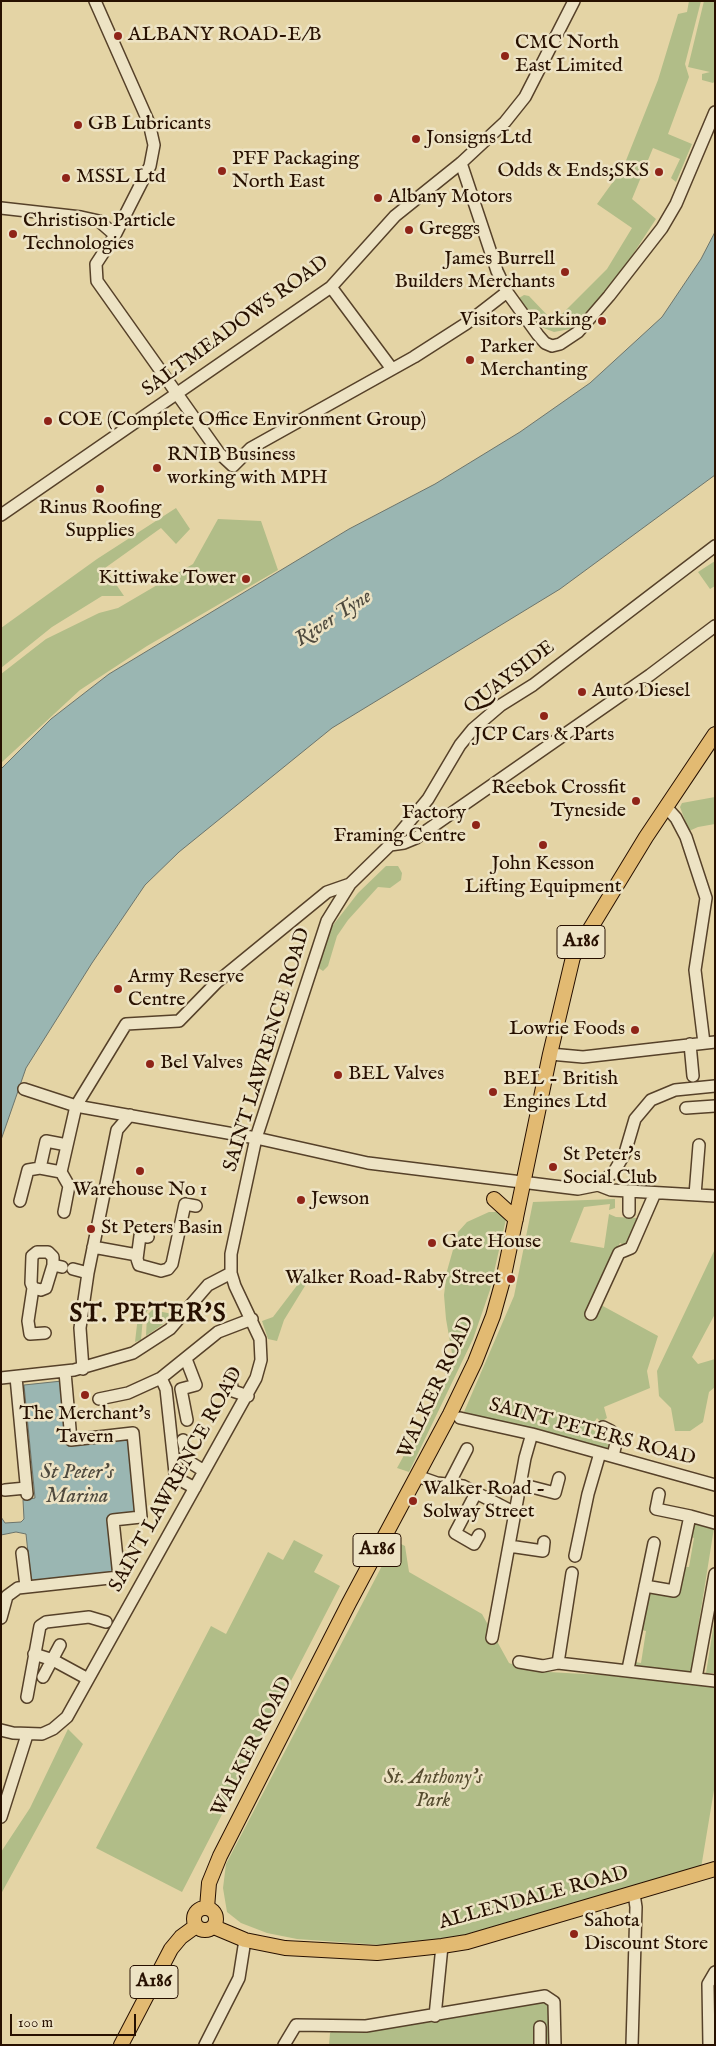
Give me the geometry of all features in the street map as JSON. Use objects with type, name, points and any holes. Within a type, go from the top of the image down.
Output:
[{"type":"main road","name":"WALKER ROAD","points":[[207,1908],[209,1883],[220,1856],[348,1602],[417,1476],[475,1362],[490,1325],[503,1280],[550,1054],[573,957],[587,930],[715,734]]},
{"type":"main road","points":[[494,1199],[516,1219]]},
{"type":"main road","name":"ALLENDALE ROAD","points":[[214,1927],[244,1940],[271,1946],[377,1953],[442,1946],[467,1942],[715,1869]]},
{"type":"main road","points":[[207,1908],[216,1915],[214,1927],[204,1930],[196,1926],[196,1913],[207,1908]]},
{"type":"main road","name":"A186","points":[[122,2045],[171,1949],[196,1926]]},
{"type":"street","points":[[95,1],[149,123],[154,145],[150,166],[115,234],[96,264],[98,281],[219,453],[233,466],[252,448],[392,370],[467,323],[507,292]]},
{"type":"street","name":"SALTMEADOWS ROAD","points":[[1,515],[331,287],[395,216],[461,163],[506,122],[525,97],[556,40],[574,1]]},
{"type":"street","points":[[461,163],[497,271],[507,292],[541,339],[552,346],[560,344],[578,332],[662,228],[676,204],[715,112]]},
{"type":"street","points":[[1,208],[81,217],[99,221],[115,234]]},
{"type":"street","points":[[331,287],[392,370]]},
{"type":"street","name":"QUAYSIDE","points":[[327,921],[350,884],[390,845],[428,799],[460,745],[473,729],[501,705],[533,685],[715,546]]},
{"type":"street","points":[[390,845],[404,844],[416,838],[650,675],[715,626]]},
{"type":"street","points":[[550,1054],[583,1057],[709,1042],[695,970],[706,898],[686,837],[676,818],[667,808]]},
{"type":"street","points":[[64,1212],[69,1186],[61,1172],[76,1106],[126,1024],[179,1020],[217,982],[327,892],[350,884]]},
{"type":"street","name":"SAINT LAWRENCE ROAD","points":[[27,1735],[42,1734],[58,1726],[66,1717],[248,1396],[256,1378],[261,1354],[258,1333],[234,1286],[231,1274],[231,1254],[256,1138],[327,921]]},
{"type":"street","points":[[690,1044],[693,1076]]},
{"type":"street","points":[[24,1089],[76,1106],[256,1138],[368,1162],[578,1190],[598,1185],[614,1172],[620,1164],[635,1119],[651,1100],[676,1090],[715,1086]]},
{"type":"street","points":[[686,1108],[715,1106]]},
{"type":"street","points":[[83,1368],[80,1328],[93,1247],[117,1130],[130,1115]]},
{"type":"street","points":[[40,1168],[46,1141],[67,1145]]},
{"type":"street","points":[[694,1195],[699,1145]]},
{"type":"street","points":[[20,1201],[28,1170],[40,1168],[61,1172]]},
{"type":"street","points":[[598,1185],[611,1190],[715,1196]]},
{"type":"street","points":[[629,1191],[629,1212]]},
{"type":"street","points":[[591,1314],[619,1254],[631,1248],[655,1193]]},
{"type":"street","points":[[148,1237],[140,1236],[137,1255],[138,1262],[142,1267],[162,1271],[170,1267],[186,1204]]},
{"type":"street","points":[[93,1247],[137,1255]]},
{"type":"street","points":[[45,1333],[30,1334],[28,1321],[33,1288],[31,1283],[32,1256],[37,1252],[48,1252],[63,1267],[88,1274]]},
{"type":"street","points":[[33,1288],[41,1290],[47,1287],[63,1267]]},
{"type":"street","points":[[1,1378],[65,1372],[123,1357],[153,1342],[177,1323],[208,1285],[231,1274]]},
{"type":"street","points":[[99,1399],[128,1393],[161,1378],[218,1332],[252,1319]]},
{"type":"street","points":[[186,1359],[196,1385],[181,1390],[187,1420]]},
{"type":"street","points":[[1,1618],[7,1596],[14,1590],[26,1586],[119,1577],[113,1520],[141,1517],[133,1433],[71,1440],[65,1372]]},
{"type":"street","points":[[5,1490],[26,1491],[16,1377]]},
{"type":"street","points":[[161,1378],[166,1389],[175,1473],[180,1480],[195,1488]]},
{"type":"street","points":[[230,1379],[233,1391],[248,1396]]},
{"type":"street","name":"SAINT PETERS ROAD","points":[[460,1418],[532,1434],[715,1485]]},
{"type":"street","points":[[603,1427],[610,1431],[616,1443],[613,1456]]},
{"type":"street","points":[[492,1638],[520,1484],[531,1437]]},
{"type":"street","points":[[183,1440],[188,1462],[204,1471]]},
{"type":"street","points":[[449,1484],[468,1449]]},
{"type":"street","points":[[575,1556],[588,1494],[600,1453]]},
{"type":"street","points":[[417,1476],[437,1483],[463,1486],[515,1513]]},
{"type":"street","points":[[520,1484],[555,1493],[559,1478]]},
{"type":"street","points":[[476,1493],[455,1533],[474,1544],[479,1535]]},
{"type":"street","points":[[659,1494],[656,1509],[715,1523]]},
{"type":"street","points":[[645,1586],[674,1591],[690,1516]]},
{"type":"street","points":[[509,1546],[543,1551],[544,1542]]},
{"type":"street","points":[[628,1669],[654,1543]]},
{"type":"street","points":[[22,1553],[26,1586]]},
{"type":"street","points":[[558,1663],[572,1573]]},
{"type":"street","points":[[696,1678],[715,1574]]},
{"type":"street","points":[[27,1697],[39,1629],[43,1623],[89,1617],[106,1622]]},
{"type":"street","points":[[44,1678],[60,1645]]},
{"type":"street","points":[[34,1654],[53,1660],[88,1679]]},
{"type":"street","points":[[519,1662],[543,1666],[558,1663],[628,1669],[715,1681]]},
{"type":"street","points":[[1,1730],[27,1735],[1,1817]]},
{"type":"street","points":[[632,2045],[636,1907],[634,1894]]},
{"type":"street","points":[[205,2045],[239,1978],[244,1940]]},
{"type":"street","points":[[435,2016],[442,1946]]},
{"type":"street","points":[[709,2045],[708,1984],[715,1972]]},
{"type":"street","points":[[284,2045],[296,2026],[366,2026],[546,1996],[554,2002],[555,2045]]},
{"type":"street","points":[[540,2028],[540,2045]]},
{"type":"green space","points":[[689,1],[701,1],[685,64],[689,77],[668,134],[692,144],[676,182],[671,178],[680,159],[653,148],[632,199],[656,219],[614,283],[570,329],[554,332],[541,327],[519,298],[524,295],[529,296],[549,317],[560,316],[607,269],[632,228],[597,204],[623,168],[658,80],[678,14],[687,12]]},
{"type":"green space","points":[[704,1],[715,1],[715,81],[713,83],[702,80],[702,74],[710,72],[688,67]]},
{"type":"green space","points":[[176,508],[190,529],[176,544],[161,528],[105,568],[124,596],[102,596],[52,627],[1,668],[1,628],[97,559]]},
{"type":"green space","points":[[218,519],[261,521],[278,570],[147,646],[80,690],[1,763],[1,674],[46,639],[99,613],[118,608],[193,564]]},
{"type":"green space","points":[[715,561],[715,586],[710,589],[698,572]]},
{"type":"green space","points":[[715,797],[715,824],[698,827],[689,831],[680,807],[682,803]]},
{"type":"green space","points":[[386,866],[398,866],[402,873],[401,880],[390,888],[378,887],[348,920],[337,936],[328,966],[323,971],[317,967],[330,929],[358,893]]},
{"type":"green space","points":[[615,1199],[615,1208],[609,1210],[610,1204],[584,1207],[570,1242],[604,1248],[609,1214],[616,1217],[637,1218],[626,1246],[620,1243],[585,1315],[593,1319],[601,1305],[658,1336],[647,1371],[650,1388],[604,1407],[607,1418],[601,1422],[597,1418],[590,1428],[607,1439],[610,1450],[464,1412],[514,1296],[533,1202]]},
{"type":"green space","points":[[489,1212],[499,1212],[506,1219],[490,1290],[473,1339],[409,1472],[397,1468],[448,1376],[453,1359],[444,1295],[447,1271],[458,1232],[467,1222]]},
{"type":"green space","points":[[715,1249],[715,1314],[692,1357],[698,1364],[715,1359],[715,1387],[709,1392],[703,1422],[690,1431],[675,1431],[671,1408],[659,1396],[657,1371]]},
{"type":"green space","points":[[305,1275],[308,1281],[284,1320],[277,1341],[268,1339],[262,1321],[273,1317]]},
{"type":"green space","points":[[134,1304],[143,1305],[148,1310],[143,1317],[141,1340],[135,1342],[138,1316],[131,1312]]},
{"type":"green space","points":[[152,1310],[173,1314],[162,1325],[146,1336],[147,1315]]},
{"type":"green space","points":[[693,1524],[714,1528],[691,1672],[634,1667],[635,1662],[641,1663],[646,1631],[641,1630],[649,1588],[677,1593],[682,1567],[689,1567],[694,1538],[691,1537]]},
{"type":"green space","points":[[294,1540],[323,1555],[314,1572],[340,1586],[182,1892],[96,1848],[211,1626],[226,1634],[268,1552],[283,1560]]},
{"type":"green space","name":"St. Anthony's Park","points":[[395,1541],[405,1546],[409,1572],[482,1614],[509,1663],[531,1671],[602,1675],[715,1687],[715,1784],[701,1868],[457,1937],[381,1945],[297,1939],[267,1933],[241,1923],[227,1912],[223,1888],[226,1864]]},
{"type":"green space","points":[[715,1617],[715,1673],[706,1673]]},
{"type":"green space","points":[[68,1729],[83,1744],[1,1894],[1,1852],[30,1808]]},
{"type":"green space","points":[[542,2001],[550,2003],[551,2045],[329,2045],[330,2033],[333,2030]]},
{"type":"water","name":"River Tyne","points":[[715,232],[715,475],[560,589],[332,728],[179,852],[145,885],[92,963],[26,1068],[1,1140],[1,769],[51,719],[109,674],[349,529],[435,484],[520,432],[590,383],[662,317],[701,259]]},
{"type":"water","name":"St Peter's Marina","points":[[62,1381],[68,1445],[129,1438],[135,1512],[108,1516],[114,1572],[31,1581],[26,1534],[16,1532],[1,1535],[1,1517],[5,1523],[21,1522],[24,1519],[23,1500],[35,1498],[24,1385]]},
{"type":"place","name":"ALBANY ROAD-E/B","points":[[118,36]]},
{"type":"place","name":"CMC North East Limited","points":[[505,56]]},
{"type":"place","name":"GB Lubricants","points":[[78,125]]},
{"type":"place","name":"Jonsigns Ltd","points":[[416,139]]},
{"type":"place","name":"PFF Packaging North East","points":[[222,171]]},
{"type":"place","name":"Odds & Ends;SKS","points":[[659,172]]},
{"type":"place","name":"MSSL Ltd","points":[[66,178]]},
{"type":"place","name":"Albany Motors","points":[[378,198]]},
{"type":"place","name":"Greggs","points":[[409,230]]},
{"type":"place","name":"Christison Particle Technologies","points":[[13,234]]},
{"type":"place","name":"James Burrell Builders Merchants","points":[[565,272]]},
{"type":"place","name":"Visitors Parking","points":[[602,321]]},
{"type":"place","name":"Parker Merchanting","points":[[470,360]]},
{"type":"place","name":"COE (Complete Office Environment Group)","points":[[48,421]]},
{"type":"place","name":"RNIB Business working with MPH","points":[[157,468]]},
{"type":"place","name":"Rinus Roofing Supplies","points":[[100,489]]},
{"type":"place","name":"Kittiwake Tower","points":[[246,579]]},
{"type":"place","name":"Auto Diesel","points":[[582,692]]},
{"type":"place","name":"JCP Cars & Parts","points":[[544,716]]},
{"type":"place","name":"Reebok Crossfit Tyneside","points":[[636,801]]},
{"type":"place","name":"Factory Framing Centre","points":[[476,825]]},
{"type":"place","name":"John Kesson Lifting Equipment","points":[[543,845]]},
{"type":"place","name":"Army Reserve Centre","points":[[118,989]]},
{"type":"place","name":"Lowrie Foods","points":[[635,1030]]},
{"type":"place","name":"Bel Valves","points":[[150,1064]]},
{"type":"place","name":"BEL Valves","points":[[338,1075]]},
{"type":"place","name":"BEL - British Engines Ltd","points":[[493,1092]]},
{"type":"place","name":"St Peter's Social Club","points":[[553,1167]]},
{"type":"place","name":"Warehouse No 1","points":[[140,1171]]},
{"type":"place","name":"Jewson","points":[[301,1200]]},
{"type":"place","name":"St Peters Basin","points":[[91,1229]]},
{"type":"place","name":"Gate House","points":[[432,1243]]},
{"type":"place","name":"Walker Road-Raby Street","points":[[511,1279]]},
{"type":"place","name":"The Merchant's Tavern","points":[[85,1395]]},
{"type":"place","name":"Walker Road - Solway Street","points":[[413,1501]]},
{"type":"place","name":"Sahota Discount Store","points":[[574,1934]]},
{"type":"district","name":"ST. PETER'S","points":[[148,1316]]}]
